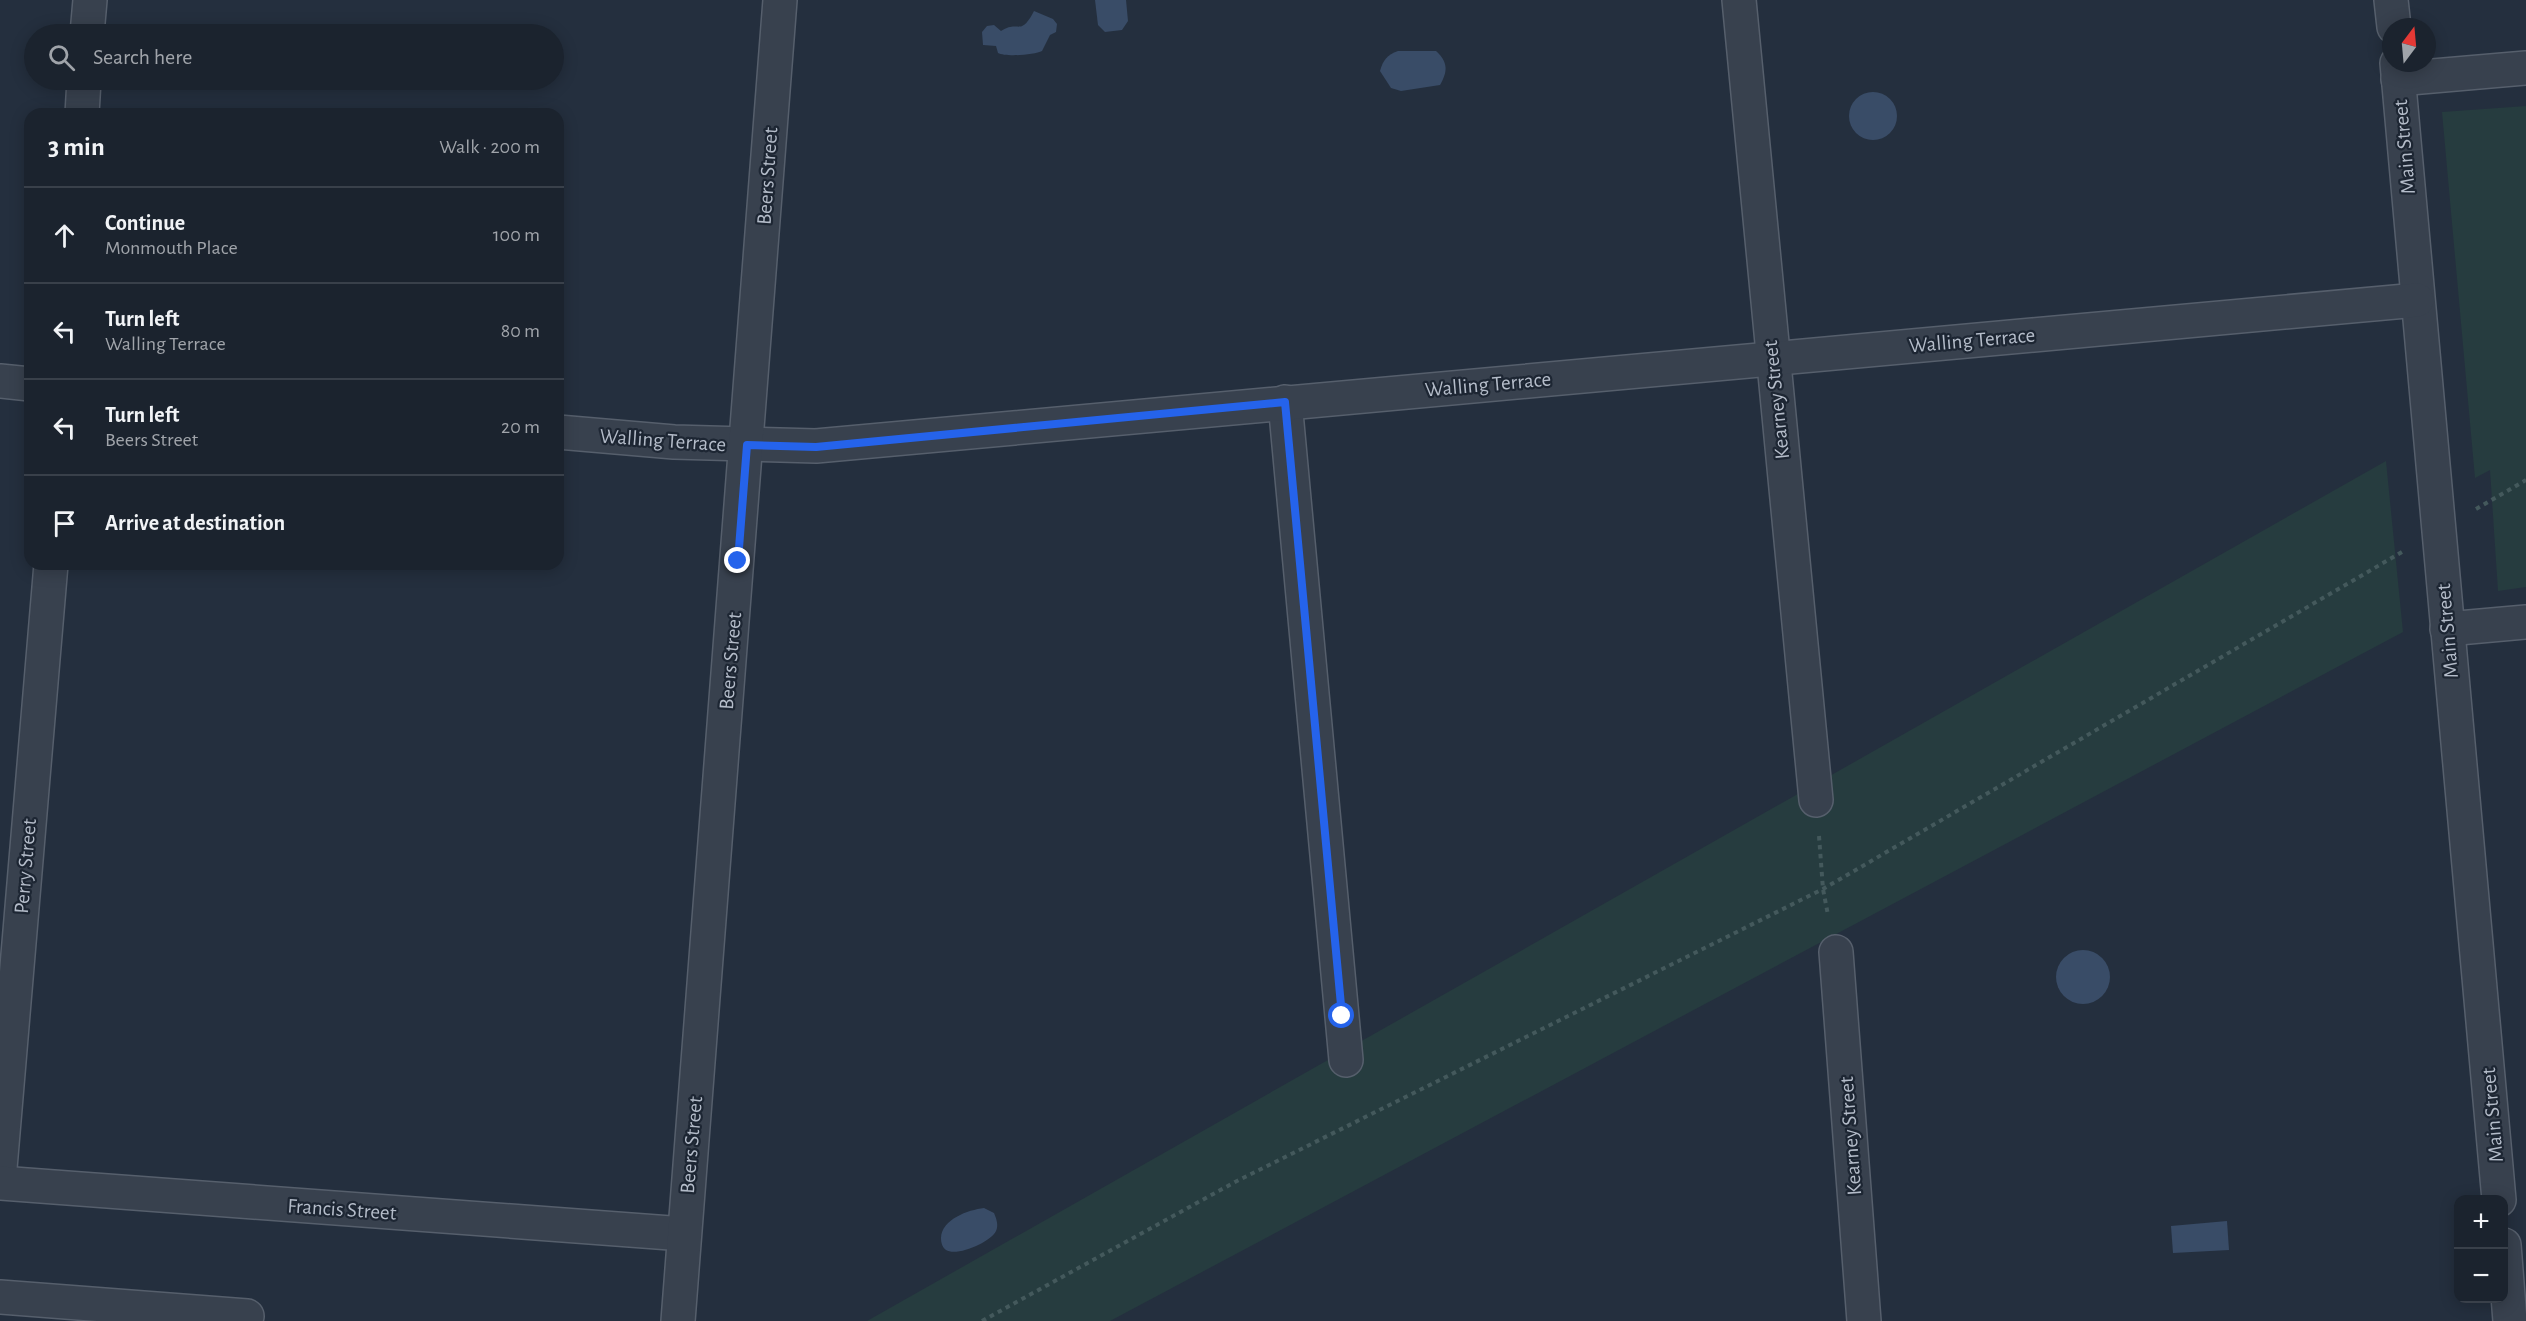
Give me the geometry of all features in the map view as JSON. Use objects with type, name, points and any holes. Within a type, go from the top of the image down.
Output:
[{"type":"street","points":[[88,24],[90,0]]},
{"type":"street","name":"Beers Street","points":[[678,1321],[780,0]]},
{"type":"street","name":"Kearney Street","points":[[1739,0],[1816,800]]},
{"type":"street","points":[[2391,0],[2393,18]]},
{"type":"street","points":[[2436,70],[2526,68]]},
{"type":"street","name":"Main Street","points":[[2397,72],[2499,1195]]},
{"type":"street","points":[[82,108],[83,90]]},
{"type":"street","name":"Walling Terrace","points":[[564,433],[674,442],[816,447],[1285,402],[2417,300]]},
{"type":"street","points":[[0,381],[24,383]]},
{"type":"street","points":[[1285,402],[1346,1060]]},
{"type":"street","name":"Perry Street","points":[[0,1168],[50,570]]},
{"type":"street","points":[[2447,629],[2526,622]]},
{"type":"street","name":"Kearney Street","points":[[1836,952],[1864,1321]]},
{"type":"street","name":"Francis Street","points":[[0,1183],[684,1234]]},
{"type":"street","points":[[2504,1249],[2510,1321]]},
{"type":"street","points":[[16,1306],[247,1316]]},
{"type":"path","points":[[982,1321],[1235,1182],[1823,889],[2526,480]]},
{"type":"path","points":[[1816,800],[1823,889],[1836,952]]},
{"type":"green space","points":[[2526,106],[2526,587],[2498,591],[2490,470],[2475,478],[2442,112]]},
{"type":"green space","points":[[2386,461],[2403,632],[1110,1321],[867,1321]]},
{"type":"water","points":[[1095,0],[1126,0],[1128,21],[1122,30],[1105,32],[1098,25]]},
{"type":"water","points":[[1034,11],[1053,19],[1057,24],[1056,32],[1050,35],[1042,51],[1007,55],[998,53],[996,46],[983,45],[982,32],[987,26],[994,25],[1001,31],[1022,26]]},
{"type":"water","points":[[1398,51],[1436,51],[1446,67],[1440,85],[1401,91],[1391,88],[1380,71],[1386,58]]},
{"type":"water","points":[[1873,92],[1890,99],[1897,116],[1890,133],[1873,140],[1856,133],[1849,116],[1856,99]]},
{"type":"water","points":[[2078,950],[2088,950],[2098,954],[2106,962],[2110,977],[2106,992],[2098,1000],[2088,1004],[2078,1004],[2068,1000],[2060,992],[2056,982],[2056,972],[2060,962],[2068,954]]},
{"type":"water","points":[[984,1208],[994,1213],[996,1217],[997,1226],[993,1235],[981,1244],[965,1250],[951,1252],[946,1250],[941,1238],[946,1226],[964,1213]]},
{"type":"water","points":[[2227,1221],[2229,1250],[2173,1253],[2171,1226]]},
{"type":"route","points":[[738,561],[747,445],[816,447],[1285,402],[1342,1016]]}]
